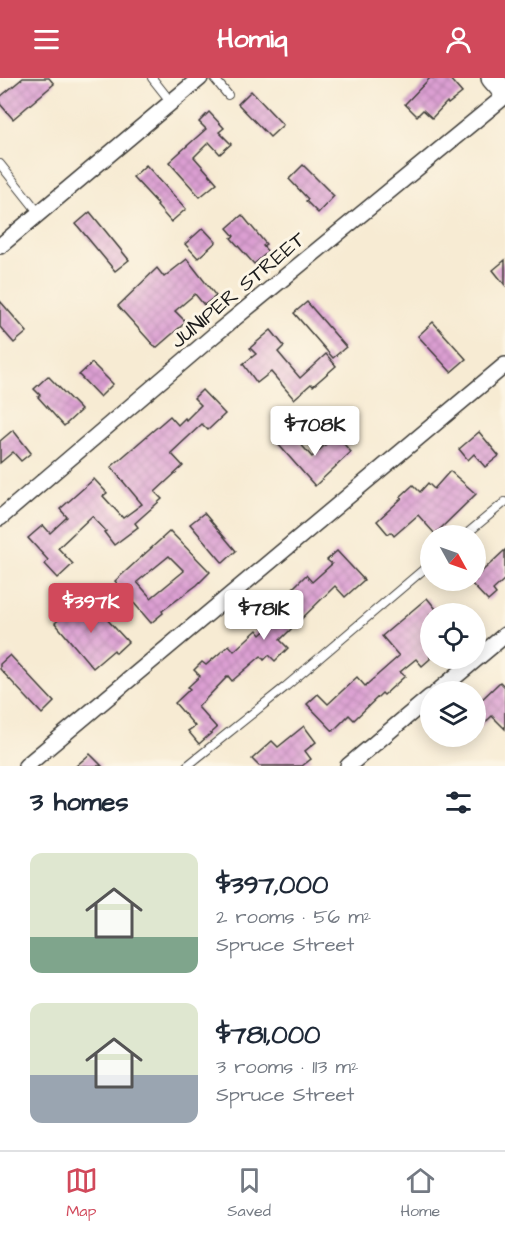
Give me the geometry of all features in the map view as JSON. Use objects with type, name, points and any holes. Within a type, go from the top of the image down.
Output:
[{"type":"street","points":[[0,246],[200,78]]},
{"type":"street","points":[[492,78],[505,95]]},
{"type":"street","name":"JUNIPER STREET","points":[[0,518],[213,336],[505,95]]},
{"type":"street","points":[[26,766],[505,365]]},
{"type":"street","points":[[450,681],[505,634]]},
{"type":"street","points":[[348,766],[420,705]]},
{"type":"lane","points":[[152,78],[171,102]]},
{"type":"lane","points":[[214,78],[228,95]]},
{"type":"lane","points":[[0,165],[39,213]]},
{"type":"lane","points":[[477,525],[505,502]]},
{"type":"lane","points":[[187,766],[284,688],[420,572]]},
{"type":"building","points":[[23,78],[49,78],[54,84],[13,119],[0,104],[0,97]]},
{"type":"building","points":[[430,78],[449,78],[462,93],[448,104],[447,102],[432,118],[423,110],[417,116],[405,104]]},
{"type":"building","points":[[251,91],[283,125],[270,137],[238,104]]},
{"type":"building","points":[[209,112],[224,128],[219,132],[231,144],[220,154],[209,142],[194,157],[217,183],[200,197],[169,162],[206,129],[199,122]]},
{"type":"building","points":[[146,165],[186,209],[171,222],[133,177]]},
{"type":"building","points":[[303,165],[334,196],[318,213],[289,179]]},
{"type":"building","points":[[90,212],[129,260],[115,271],[76,224]]},
{"type":"building","points":[[242,215],[266,244],[263,246],[268,252],[254,264],[231,238],[234,236],[227,228]]},
{"type":"building","points":[[203,228],[216,242],[198,258],[185,244]]},
{"type":"building","points":[[187,259],[216,296],[204,305],[195,294],[175,311],[186,322],[156,348],[118,306],[157,268],[164,277]]},
{"type":"building","points":[[505,260],[505,285],[493,270]]},
{"type":"building","points":[[0,301],[27,332],[14,343],[0,327]]},
{"type":"building","points":[[307,302],[346,347],[333,358],[294,313]]},
{"type":"building","points":[[433,322],[466,359],[451,372],[418,336]]},
{"type":"building","points":[[271,330],[284,346],[278,352],[300,378],[326,354],[336,366],[294,399],[271,372],[257,383],[243,364],[256,354],[250,348]]},
{"type":"building","points":[[92,363],[113,384],[100,397],[79,375]]},
{"type":"building","points":[[48,376],[81,410],[64,426],[38,397],[40,395],[34,389]]},
{"type":"building","points":[[202,390],[225,414],[208,430],[202,424],[171,453],[183,466],[155,492],[162,499],[135,523],[138,527],[114,545],[104,532],[106,531],[92,516],[58,548],[73,564],[58,578],[45,564],[48,560],[28,538],[43,525],[50,533],[67,517],[60,509],[94,479],[107,493],[103,496],[123,518],[142,504],[111,467],[170,416],[178,425],[185,418],[186,420],[201,405],[194,398]]},
{"type":"building","points":[[13,430],[31,453],[21,461],[13,452],[0,463],[0,441]]},
{"type":"building","points":[[479,432],[499,456],[485,467],[474,454],[468,460],[459,449]]},
{"type":"building","points":[[291,433],[312,457],[336,435],[351,452],[315,486],[278,444]]},
{"type":"building","points":[[450,471],[476,494],[444,525],[427,525],[418,515],[394,536],[391,532],[388,534],[377,521],[413,485],[420,492],[428,483],[434,489]]},
{"type":"building","points":[[204,513],[236,551],[223,563],[190,524]]},
{"type":"building","points":[[170,531],[210,572],[197,585],[162,611],[163,613],[151,623],[115,581]],"holes":[[[169,556],[184,571],[151,598],[137,582]]]},
{"type":"building","points":[[505,550],[505,579],[493,590],[496,594],[488,601],[479,591],[486,591],[486,568]]},
{"type":"building","points":[[337,551],[364,580],[345,597],[335,586],[280,640],[288,648],[275,661],[269,655],[264,660],[261,656],[232,681],[228,676],[198,707],[217,728],[199,744],[188,731],[195,726],[175,703],[200,676],[194,670],[202,662],[206,665],[229,645],[234,651],[257,630],[261,635],[275,622],[270,617],[297,592],[293,588],[306,575],[312,582],[332,564],[327,560]]},
{"type":"building","points":[[427,598],[431,603],[421,603]]},
{"type":"building","points":[[90,601],[128,642],[116,653],[114,650],[93,668],[55,623],[68,611],[73,617]]},
{"type":"building","points":[[420,604],[420,664],[416,659],[400,672],[405,676],[384,695],[382,693],[354,720],[349,715],[333,731],[307,704],[318,694],[328,704],[357,677],[365,686],[399,656],[382,636]]},
{"type":"building","points":[[10,655],[54,702],[42,714],[0,669],[0,664]]},
{"type":"building","points":[[500,682],[505,687],[505,729],[492,716],[486,722],[486,695]]},
{"type":"building","points":[[304,726],[316,742],[305,751],[311,759],[302,766],[259,766],[252,759],[272,741],[278,747]]},
{"type":"building","points":[[90,754],[102,766],[76,766]]}]
